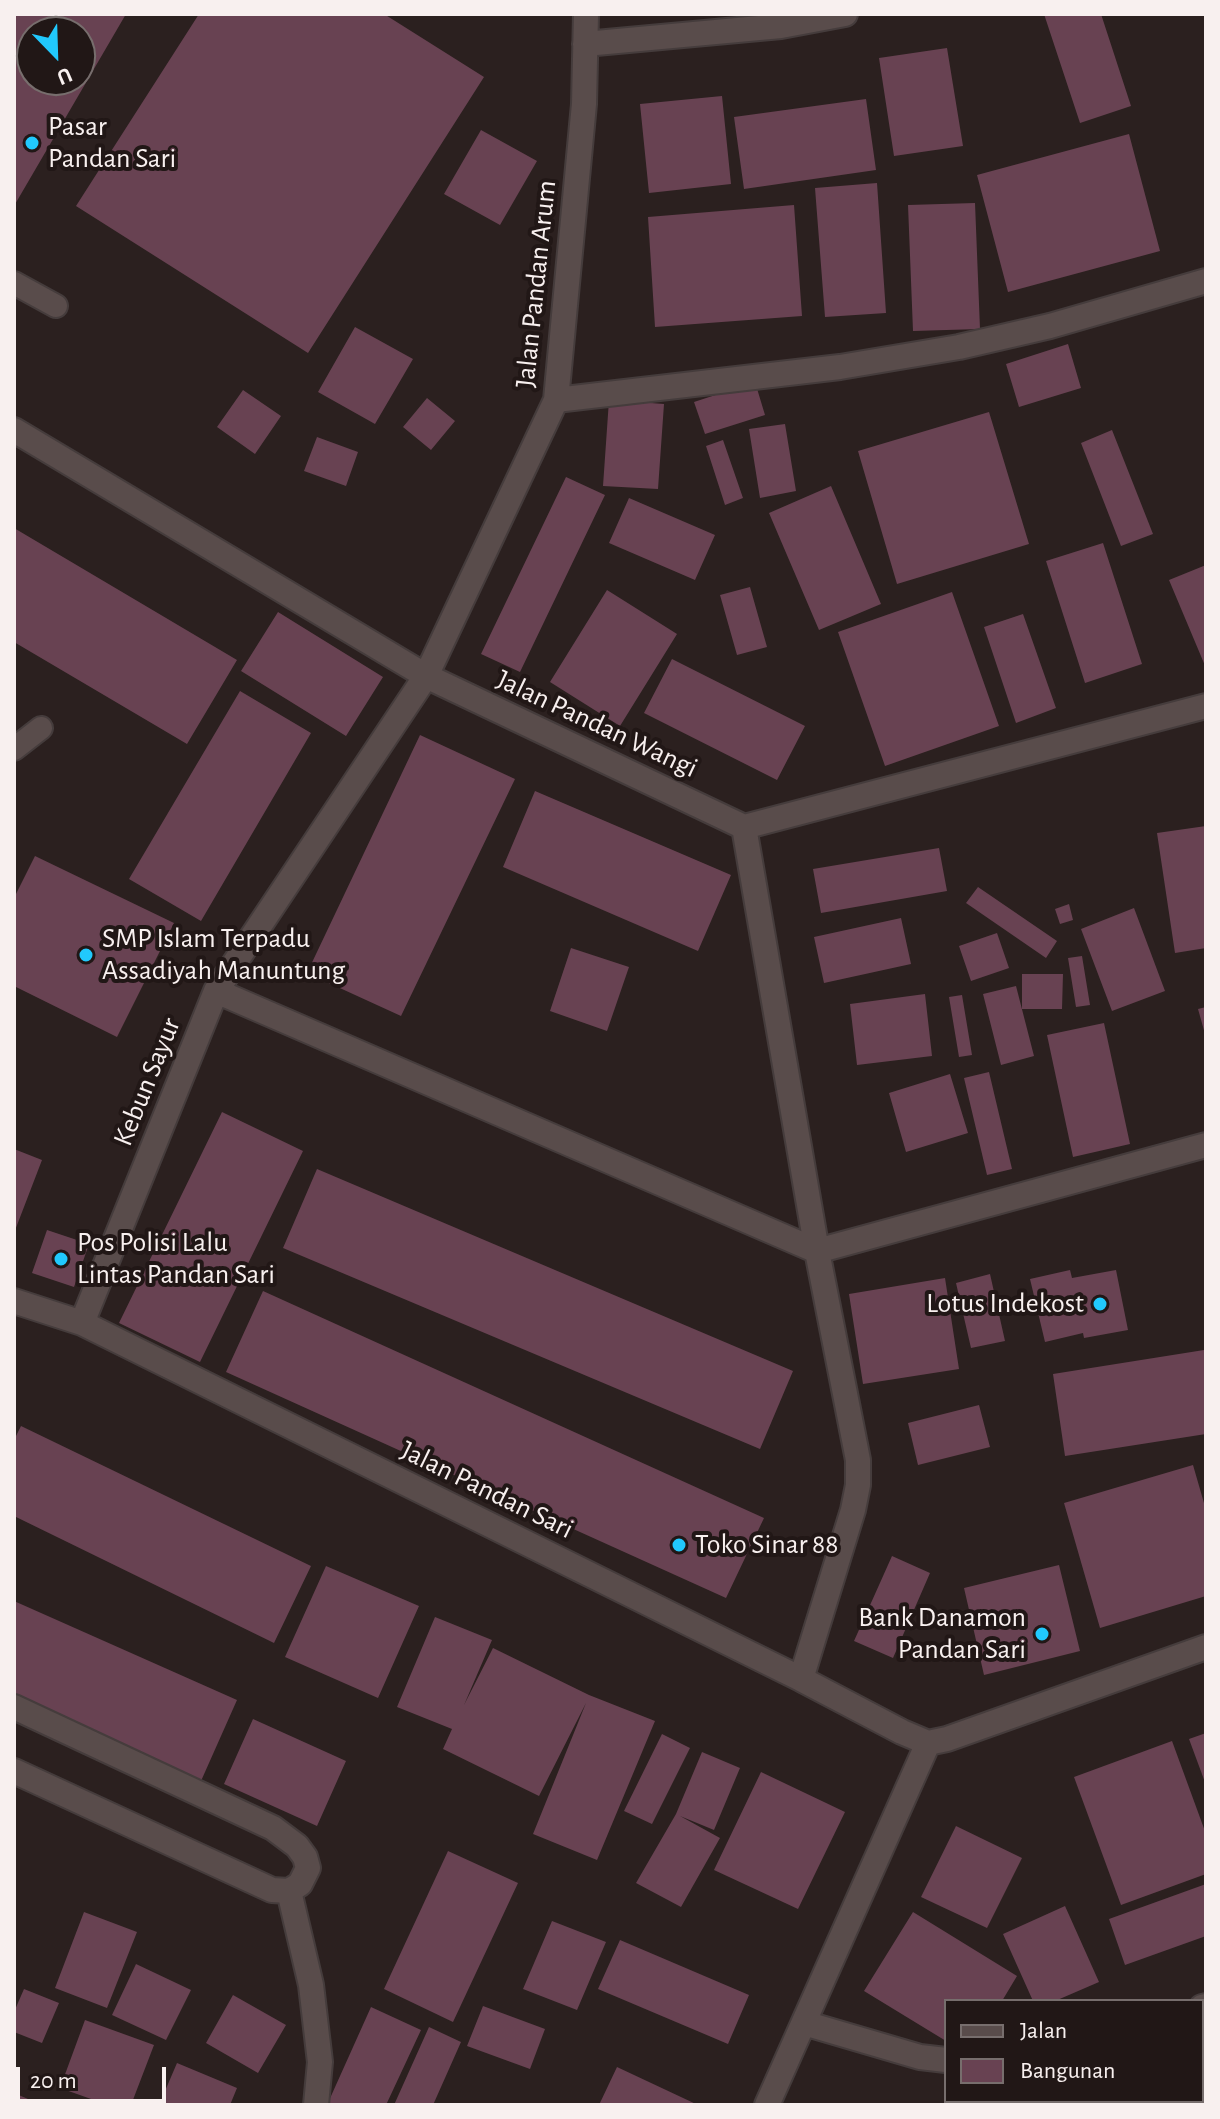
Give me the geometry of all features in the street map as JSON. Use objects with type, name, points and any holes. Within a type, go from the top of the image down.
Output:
[{"type":"street","name":"Jalan Pandan Arum","points":[[426,676],[556,400],[584,104],[586,14]]},
{"type":"street","points":[[585,44],[781,26],[845,14]]},
{"type":"street","points":[[556,400],[840,367],[959,347],[1050,326],[1206,281]]},
{"type":"street","name":"Jalan Pandan Wangi","points":[[14,430],[426,676],[744,827]]},
{"type":"street","name":"Kebun Sayur","points":[[82,1323],[216,991],[426,676]]},
{"type":"street","points":[[801,1679],[853,1510],[858,1485],[855,1432],[817,1251],[744,827],[1206,706]]},
{"type":"street","points":[[216,991],[817,1251],[1206,1145]]},
{"type":"street","name":"Jalan Pandan Sari","points":[[14,1301],[82,1323],[928,1743]]},
{"type":"street","points":[[767,2105],[928,1743],[947,1739],[1206,1647]]},
{"type":"street","points":[[14,1707],[273,1828],[297,1846],[308,1868],[300,1884],[289,1891],[272,1890],[14,1771]]},
{"type":"street","points":[[289,1891],[311,1985],[320,2062],[316,2105]]},
{"type":"street","points":[[804,2023],[920,2057],[944,2060]]},
{"type":"lane","points":[[14,283],[56,306]]},
{"type":"lane","points":[[14,749],[41,728]]},
{"type":"building","points":[[14,14],[126,14],[96,65],[96,16],[16,16],[16,96],[78,96],[14,206]]},
{"type":"building","points":[[199,14],[384,14],[484,77],[308,353],[76,206]]},
{"type":"building","points":[[1044,14],[1101,14],[1131,106],[1080,123]]},
{"type":"building","points":[[947,48],[963,146],[894,156],[879,58]]},
{"type":"building","points":[[722,96],[731,184],[649,193],[640,104]]},
{"type":"building","points":[[866,99],[876,170],[744,189],[734,117]]},
{"type":"building","points":[[481,130],[537,161],[500,225],[444,194]]},
{"type":"building","points":[[1129,134],[1160,251],[1008,292],[977,175]]},
{"type":"building","points":[[877,183],[886,313],[825,317],[815,188]]},
{"type":"building","points":[[975,203],[980,329],[913,331],[908,205]]},
{"type":"building","points":[[794,205],[802,316],[655,327],[648,217]]},
{"type":"building","points":[[355,327],[413,359],[375,424],[318,392]]},
{"type":"building","points":[[1068,344],[1081,388],[1019,407],[1006,364]]},
{"type":"building","points":[[755,382],[765,415],[705,434],[694,402]]},
{"type":"building","points":[[243,390],[281,416],[255,454],[217,427]]},
{"type":"building","points":[[427,398],[455,421],[431,450],[403,427]]},
{"type":"building","points":[[609,400],[664,404],[658,489],[603,486]]},
{"type":"building","points":[[989,412],[1029,544],[897,584],[858,451]]},
{"type":"building","points":[[785,424],[796,491],[760,498],[749,429]]},
{"type":"building","points":[[1112,430],[1153,534],[1121,546],[1081,443]]},
{"type":"building","points":[[317,437],[358,452],[346,486],[304,471]]},
{"type":"building","points":[[723,440],[743,498],[725,505],[706,446]]},
{"type":"building","points":[[566,477],[605,495],[520,672],[481,654]]},
{"type":"building","points":[[831,486],[881,604],[819,630],[769,513]]},
{"type":"building","points":[[629,498],[715,535],[695,580],[609,543]]},
{"type":"building","points":[[14,528],[237,660],[187,744],[14,642]]},
{"type":"building","points":[[1103,543],[1142,664],[1085,683],[1046,561]]},
{"type":"building","points":[[1206,565],[1206,668],[1169,580]]},
{"type":"building","points":[[750,587],[767,647],[737,655],[720,595]]},
{"type":"building","points":[[607,590],[677,634],[620,726],[550,682]]},
{"type":"building","points":[[952,592],[999,726],[885,766],[838,632]]},
{"type":"building","points":[[278,612],[383,677],[346,736],[241,671]]},
{"type":"building","points":[[1023,614],[1056,708],[1016,723],[984,627]]},
{"type":"building","points":[[672,659],[805,726],[777,780],[644,713]]},
{"type":"building","points":[[240,691],[311,733],[201,921],[129,879]]},
{"type":"building","points":[[420,735],[515,779],[401,1016],[307,973]]},
{"type":"building","points":[[535,791],[731,875],[698,951],[503,867]]},
{"type":"building","points":[[1206,826],[1206,948],[1175,953],[1157,833]]},
{"type":"building","points":[[939,848],[947,891],[821,913],[813,869]]},
{"type":"building","name":"SMP Islam Terpadu Assadiyah Manuntung","points":[[35,856],[174,923],[117,1037],[14,986],[14,898]]},
{"type":"building","points":[[978,887],[1057,941],[1046,958],[966,903]]},
{"type":"building","points":[[1069,904],[1073,920],[1060,924],[1055,909]]},
{"type":"building","points":[[1134,908],[1165,991],[1112,1011],[1081,929]]},
{"type":"building","points":[[901,918],[911,964],[824,983],[814,937]]},
{"type":"building","points":[[997,933],[1009,968],[971,981],[959,946]]},
{"type":"building","points":[[571,948],[629,967],[607,1031],[550,1011]]},
{"type":"building","points":[[1082,956],[1090,1005],[1076,1007],[1068,958]]},
{"type":"building","points":[[1022,974],[1063,974],[1062,1009],[1022,1009]]},
{"type":"building","points":[[1016,986],[1034,1056],[1001,1065],[983,994]]},
{"type":"building","points":[[925,994],[932,1056],[857,1065],[850,1004]]},
{"type":"building","points":[[962,995],[972,1055],[959,1057],[949,997]]},
{"type":"building","points":[[1206,1007],[1206,1034],[1205,1034],[1198,1009]]},
{"type":"building","points":[[1104,1023],[1130,1144],[1073,1157],[1047,1035]]},
{"type":"building","points":[[989,1072],[1012,1169],[987,1175],[964,1078]]},
{"type":"building","points":[[950,1074],[968,1133],[906,1152],[889,1093]]},
{"type":"building","points":[[222,1112],[303,1151],[200,1362],[119,1323]]},
{"type":"building","points":[[14,1149],[42,1160],[14,1233]]},
{"type":"building","points":[[317,1169],[793,1371],[760,1449],[283,1248]]},
{"type":"building","name":"Pos Polisi Lalu Lintas Pandan Sari","points":[[47,1230],[89,1244],[74,1287],[32,1273]]},
{"type":"building","points":[[1070,1270],[1072,1278],[1116,1270],[1128,1330],[1084,1338],[1083,1333],[1045,1342],[1030,1279]]},
{"type":"building","points":[[990,1274],[1005,1341],[971,1348],[956,1283]]},
{"type":"building","points":[[945,1278],[959,1369],[863,1384],[849,1294]]},
{"type":"building","points":[[263,1291],[764,1518],[726,1598],[226,1372]]},
{"type":"building","points":[[1204,1350],[1206,1434],[1065,1456],[1053,1374]]},
{"type":"building","points":[[979,1405],[990,1447],[918,1465],[908,1423]]},
{"type":"building","points":[[21,1426],[311,1566],[274,1643],[14,1516],[14,1440]]},
{"type":"building","points":[[1193,1465],[1206,1510],[1206,1596],[1100,1628],[1064,1503]]},
{"type":"building","points":[[892,1556],[930,1573],[893,1658],[854,1641]]},
{"type":"building","points":[[1059,1565],[1080,1651],[984,1675],[964,1588]]},
{"type":"building","points":[[326,1566],[419,1606],[378,1698],[285,1657]]},
{"type":"building","points":[[14,1601],[237,1700],[201,1781],[14,1698]]},
{"type":"building","points":[[435,1617],[492,1640],[464,1705],[493,1648],[589,1695],[655,1721],[597,1860],[533,1834],[586,1703],[539,1796],[443,1749],[452,1729],[397,1707]]},
{"type":"building","points":[[253,1719],[346,1761],[317,1826],[224,1784]]},
{"type":"building","points":[[1206,1733],[1206,1785],[1189,1739]]},
{"type":"building","points":[[662,1734],[690,1748],[652,1824],[624,1811]]},
{"type":"building","points":[[1172,1741],[1206,1834],[1206,1874],[1121,1905],[1074,1777]]},
{"type":"building","points":[[702,1752],[740,1768],[714,1830],[680,1816],[720,1838],[681,1907],[636,1883],[676,1814]]},
{"type":"building","points":[[761,1772],[845,1812],[798,1909],[714,1870]]},
{"type":"building","points":[[956,1826],[1022,1858],[987,1928],[921,1897]]},
{"type":"building","points":[[448,1851],[518,1883],[453,2022],[384,1989]]},
{"type":"building","points":[[1206,1884],[1206,1936],[1125,1965],[1109,1919]]},
{"type":"building","points":[[1065,1906],[1099,1982],[1060,1999],[1032,1999],[1003,1934]]},
{"type":"building","points":[[84,1912],[137,1932],[107,2008],[55,1988]]},
{"type":"building","points":[[913,1912],[1017,1976],[1003,1999],[944,1999],[944,2040],[864,1991]]},
{"type":"building","points":[[552,1921],[606,1942],[577,2010],[523,1989]]},
{"type":"building","points":[[620,1940],[749,1995],[728,2044],[598,1989]]},
{"type":"building","points":[[136,1964],[191,1990],[166,2040],[112,2015]]},
{"type":"building","points":[[24,1989],[59,2003],[42,2043],[14,2032],[14,2012]]},
{"type":"building","points":[[233,1995],[286,2025],[258,2073],[206,2043]]},
{"type":"building","points":[[483,2006],[545,2029],[530,2069],[467,2046]]},
{"type":"building","points":[[371,2007],[421,2030],[386,2105],[327,2105]]},
{"type":"building","points":[[1206,2019],[1206,2062],[1204,2058]]},
{"type":"building","points":[[85,2020],[154,2045],[131,2105],[108,2105],[60,2088]]},
{"type":"building","points":[[429,2027],[461,2042],[433,2105],[394,2105]]},
{"type":"building","points":[[177,2063],[237,2088],[230,2105],[159,2105]]},
{"type":"building","points":[[617,2067],[698,2105],[599,2105]]},
{"type":"building","points":[[14,2093],[42,2105],[14,2105]]},
{"type":"building","points":[[1015,2103],[1016,2105],[946,2105]]},
{"type":"building","points":[[1146,2103],[1195,2105],[1146,2105]]},
{"type":"place","name":"Pasar Pandan Sari","points":[[32,143]]},
{"type":"place","name":"SMP Islam Terpadu Assadiyah Manuntung","points":[[86,955]]},
{"type":"place","name":"Pos Polisi Lalu Lintas Pandan Sari","points":[[61,1259]]},
{"type":"place","name":"Lotus Indekost","points":[[1100,1304]]},
{"type":"place","name":"Toko Sinar 88","points":[[679,1545]]},
{"type":"place","name":"Bank Danamon Pandan Sari","points":[[1042,1634]]}]
